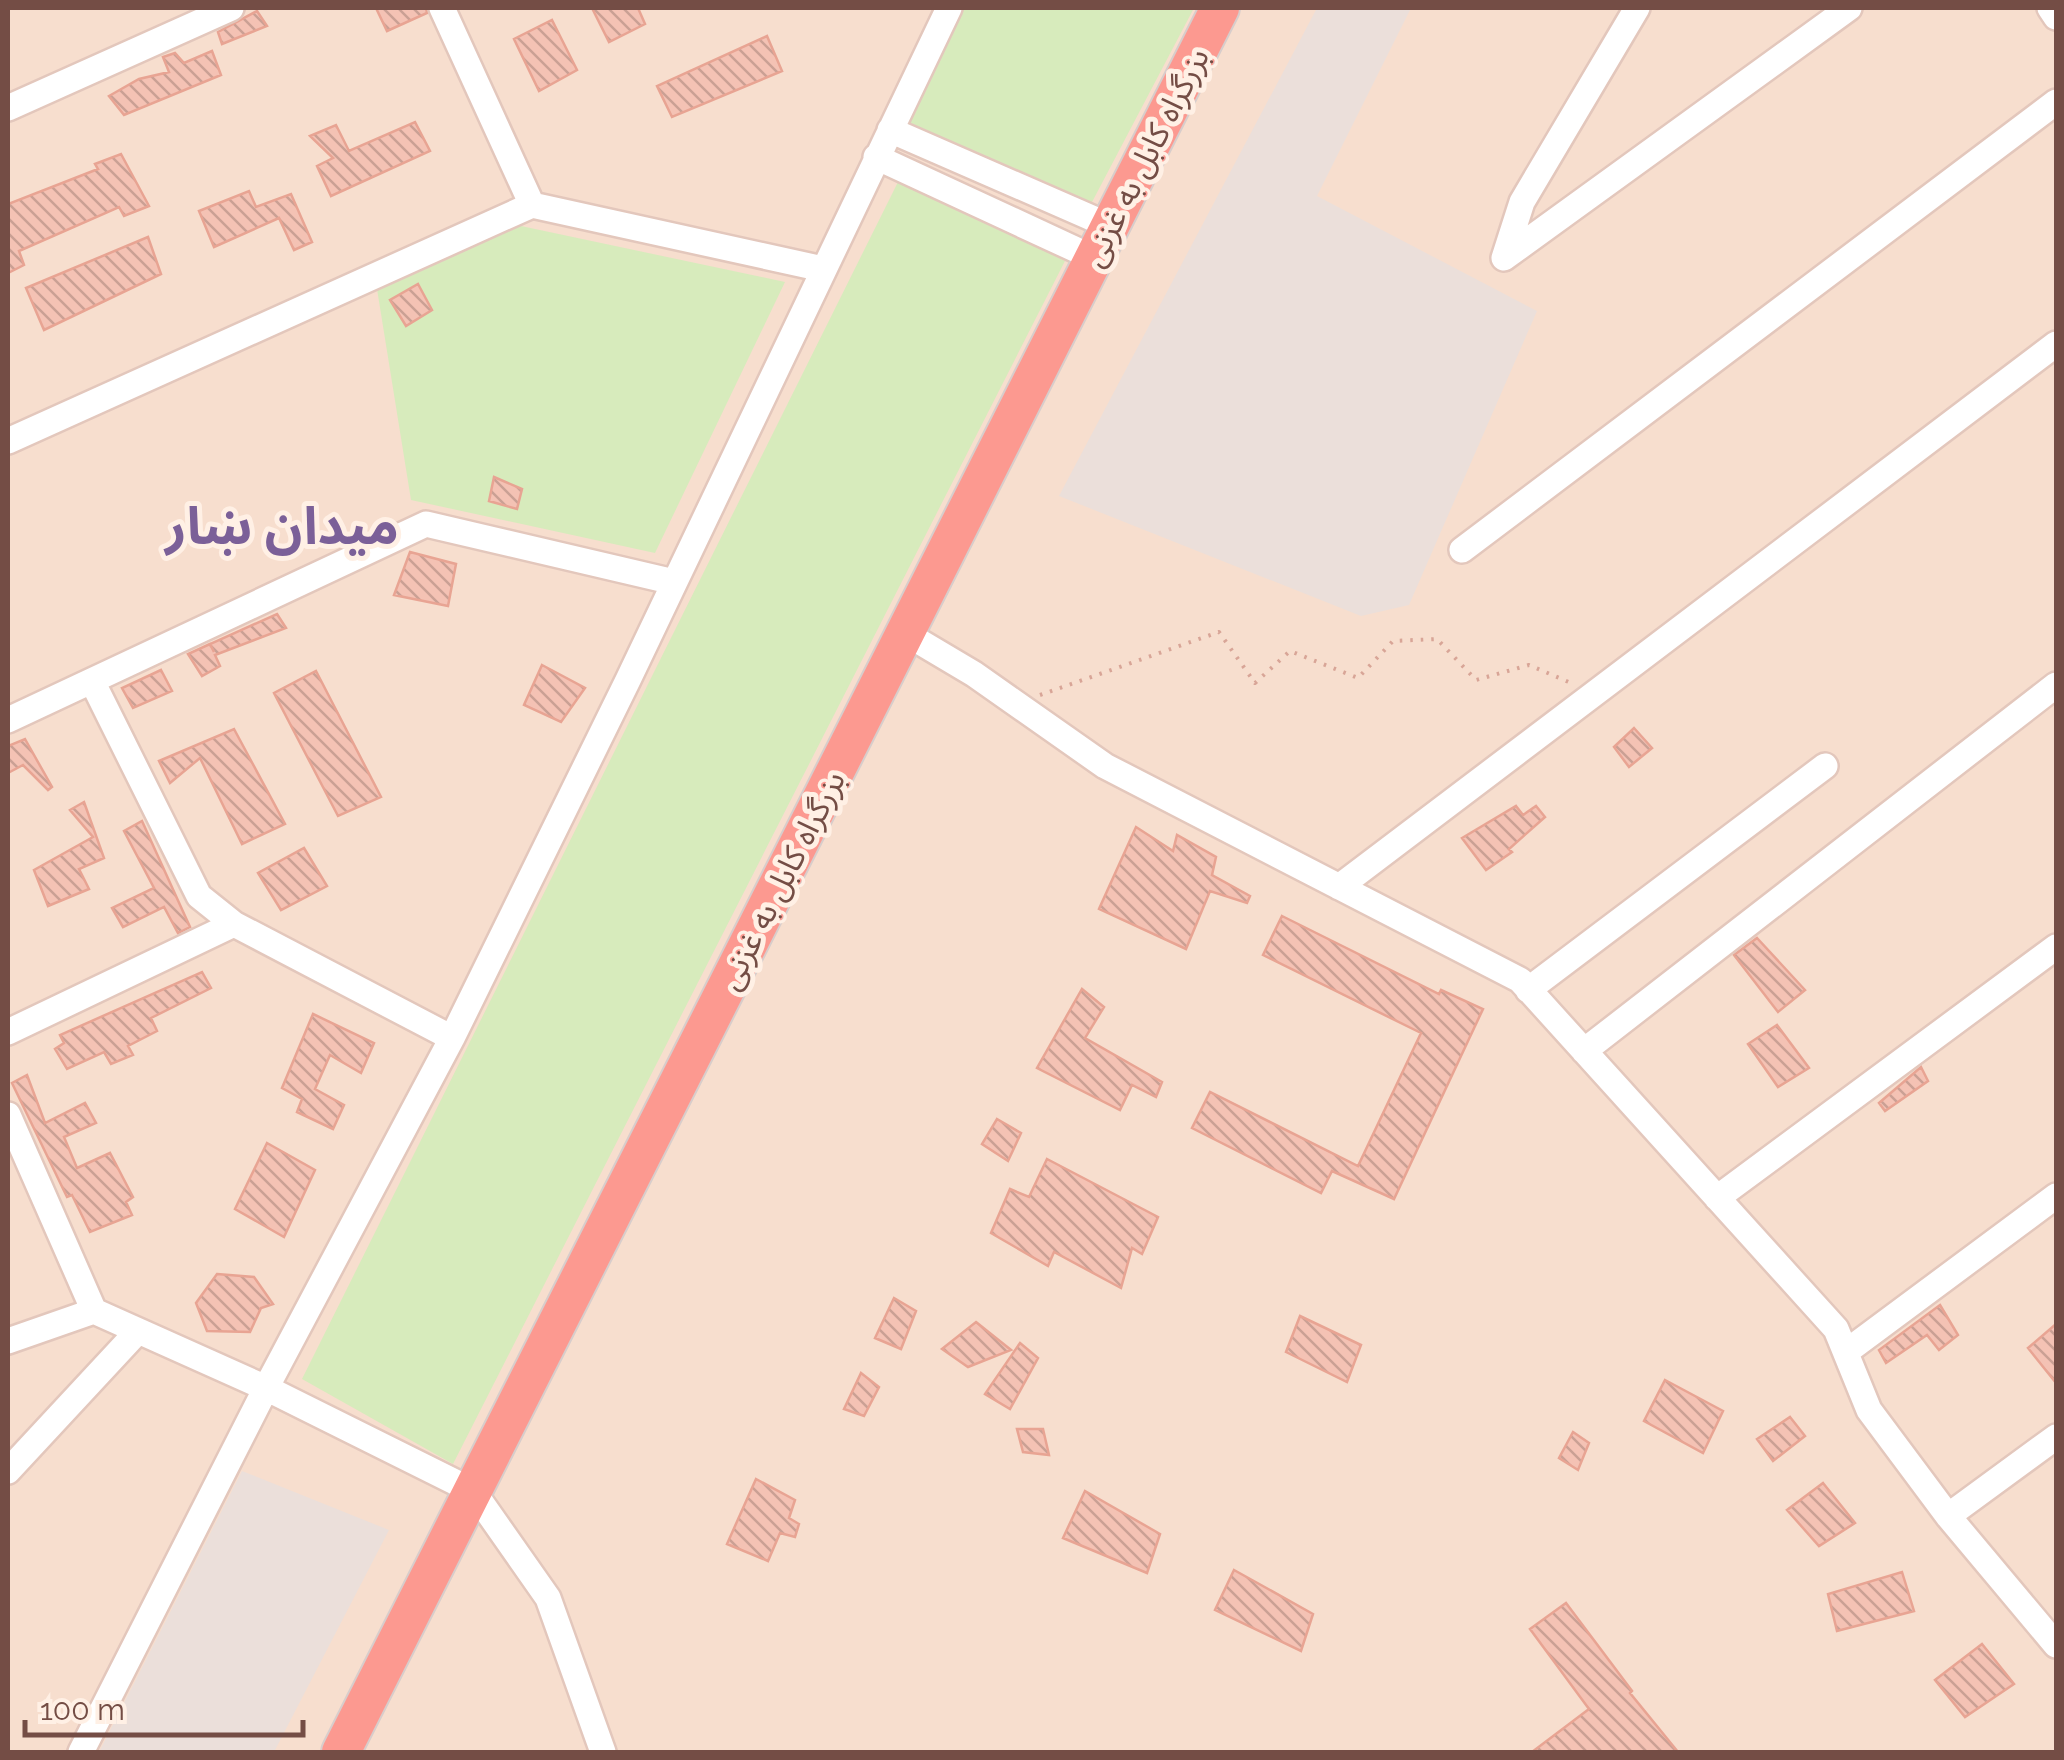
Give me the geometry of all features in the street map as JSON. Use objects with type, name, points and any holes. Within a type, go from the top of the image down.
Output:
[{"type":"highway","name":"بزرگراه کابل به غزنی","points":[[341,1752],[1220,8]]},
{"type":"street","points":[[8,108],[231,8]]},
{"type":"street","points":[[442,8],[532,205]]},
{"type":"street","points":[[81,1752],[266,1388],[452,1038],[949,8]]},
{"type":"street","points":[[1637,8],[1522,202],[1504,258],[1849,8]]},
{"type":"street","points":[[2050,8],[2056,17]]},
{"type":"street","points":[[1462,550],[2056,102]]},
{"type":"street","points":[[890,130],[1102,242]]},
{"type":"street","points":[[876,158],[1102,242]]},
{"type":"street","points":[[8,441],[532,205],[823,269]]},
{"type":"street","points":[[1339,887],[2056,344]]},
{"type":"street","points":[[8,720],[426,524],[674,582]]},
{"type":"street","points":[[905,634],[1017,704],[1104,766],[1520,980],[1836,1329],[1869,1410],[1948,1516],[2056,1645]]},
{"type":"street","points":[[92,681],[199,896],[234,924],[452,1038]]},
{"type":"street","points":[[1584,1051],[2056,685]]},
{"type":"street","points":[[1528,990],[1824,766]]},
{"type":"street","points":[[8,1032],[234,924]]},
{"type":"street","points":[[1717,1198],[2056,947]]},
{"type":"street","points":[[8,1115],[94,1310],[266,1388],[472,1492],[548,1598],[603,1752]]},
{"type":"street","points":[[1846,1352],[2056,1196]]},
{"type":"street","points":[[8,1341],[94,1310]]},
{"type":"street","points":[[8,1470],[138,1331]]},
{"type":"street","points":[[1948,1516],[2056,1436]]},
{"type":"path","points":[[1017,704],[1219,632],[1255,683],[1290,651],[1358,678],[1394,641],[1437,639],[1476,680],[1529,665],[1594,694]]},
{"type":"shaded area","points":[[8,8],[2056,8],[2056,1752],[8,1752]]},
{"type":"shaded area","points":[[1317,8],[1411,8],[1317,196],[1537,311],[1409,605],[1361,616],[1059,496]]},
{"type":"shaded area","points":[[242,1471],[389,1530],[274,1752],[99,1752]]},
{"type":"green space","points":[[964,8],[1194,8],[1091,204],[906,121]]},
{"type":"green space","points":[[901,176],[1065,261],[453,1464],[302,1379]]},
{"type":"green space","points":[[521,226],[785,282],[655,553],[411,500],[377,289]]},
{"type":"building","points":[[376,8],[426,8],[427,13],[387,31]]},
{"type":"building","points":[[592,8],[638,8],[645,24],[609,42]]},
{"type":"building","points":[[257,11],[267,26],[222,44],[218,32]]},
{"type":"building","points":[[552,20],[577,70],[539,91],[514,39]]},
{"type":"building","points":[[767,36],[782,71],[672,117],[657,86]]},
{"type":"building","points":[[212,51],[221,75],[124,115],[109,96],[139,79],[169,72],[163,57],[175,53],[184,63]]},
{"type":"building","points":[[415,122],[430,151],[331,196],[317,166],[333,158],[310,136],[336,125],[349,151]]},
{"type":"building","points":[[121,154],[149,206],[124,216],[119,207],[19,251],[24,265],[8,273],[8,204],[98,169],[95,164]]},
{"type":"building","points":[[249,191],[256,207],[291,194],[312,242],[294,250],[279,218],[214,247],[199,211]]},
{"type":"building","points":[[148,237],[161,274],[44,330],[26,288]]},
{"type":"building","points":[[418,284],[432,310],[406,326],[390,300]]},
{"type":"building","points":[[494,477],[522,489],[517,509],[489,501]]},
{"type":"building","points":[[410,552],[456,564],[448,606],[394,595]]},
{"type":"building","points":[[277,614],[286,628],[215,655],[220,666],[202,676],[188,654]]},
{"type":"building","points":[[542,665],[585,688],[561,722],[524,705]]},
{"type":"building","points":[[161,670],[172,691],[133,708],[122,688]]},
{"type":"building","points":[[316,671],[381,797],[338,816],[274,693]]},
{"type":"building","points":[[1634,728],[1652,748],[1629,767],[1614,747]]},
{"type":"building","points":[[234,729],[285,824],[242,844],[200,758],[170,783],[159,761]]},
{"type":"building","points":[[25,739],[52,787],[48,790],[23,765],[8,773],[8,746]]},
{"type":"building","points":[[84,802],[104,858],[79,869],[89,889],[48,906],[34,870],[93,837],[70,810]]},
{"type":"building","points":[[1516,806],[1523,815],[1536,806],[1545,817],[1509,849],[1512,852],[1486,870],[1462,838]]},
{"type":"building","points":[[142,821],[190,927],[178,933],[164,907],[123,927],[112,908],[154,888],[124,831]]},
{"type":"building","points":[[1136,827],[1173,851],[1177,835],[1216,857],[1212,875],[1250,896],[1247,903],[1210,891],[1186,949],[1099,909]]},
{"type":"building","points":[[304,848],[327,886],[281,910],[258,873]]},
{"type":"building","points":[[1282,916],[1439,994],[1441,990],[1483,1009],[1394,1199],[1332,1171],[1321,1193],[1192,1128],[1210,1092],[1358,1166],[1421,1033],[1263,955]]},
{"type":"building","points":[[1757,938],[1805,990],[1778,1012],[1734,955]]},
{"type":"building","points":[[202,972],[211,988],[151,1018],[157,1031],[128,1046],[133,1055],[111,1064],[104,1052],[67,1069],[55,1049],[64,1043],[60,1035]]},
{"type":"building","points":[[1082,989],[1104,1007],[1085,1038],[1162,1082],[1156,1097],[1132,1085],[1120,1110],[1037,1068]]},
{"type":"building","points":[[313,1014],[374,1043],[361,1073],[330,1055],[315,1089],[344,1105],[333,1129],[297,1112],[302,1099],[282,1088]]},
{"type":"building","points":[[1777,1025],[1809,1068],[1778,1087],[1748,1044]]},
{"type":"building","points":[[1921,1067],[1928,1081],[1885,1111],[1879,1103]]},
{"type":"building","points":[[27,1075],[45,1123],[85,1103],[96,1123],[64,1137],[77,1168],[110,1153],[133,1197],[126,1202],[132,1215],[90,1232],[72,1195],[67,1197],[12,1083]]},
{"type":"building","points":[[997,1119],[1021,1133],[1008,1161],[982,1144]]},
{"type":"building","points":[[267,1143],[315,1170],[284,1237],[235,1209]]},
{"type":"building","points":[[1047,1159],[1158,1217],[1142,1254],[1132,1248],[1121,1288],[1054,1252],[1048,1266],[991,1233],[1010,1189],[1029,1197]]},
{"type":"building","points":[[217,1274],[254,1277],[273,1304],[261,1308],[250,1332],[207,1331],[196,1303]]},
{"type":"building","points":[[894,1298],[916,1311],[901,1349],[875,1338]]},
{"type":"building","points":[[1940,1305],[1958,1335],[1939,1350],[1927,1335],[1886,1363],[1879,1350]]},
{"type":"building","points":[[1300,1316],[1361,1345],[1347,1382],[1286,1352]]},
{"type":"building","points":[[976,1322],[1011,1350],[968,1367],[942,1349]]},
{"type":"building","points":[[2056,1324],[2056,1383],[2028,1348]]},
{"type":"building","points":[[1020,1343],[1038,1358],[1010,1409],[985,1394]]},
{"type":"building","points":[[861,1373],[879,1387],[864,1416],[844,1409]]},
{"type":"building","points":[[1665,1380],[1723,1411],[1703,1453],[1644,1421]]},
{"type":"building","points":[[1790,1417],[1805,1436],[1773,1461],[1757,1439]]},
{"type":"building","points":[[1017,1429],[1043,1429],[1049,1455],[1023,1452]]},
{"type":"building","points":[[1573,1432],[1589,1443],[1578,1470],[1559,1458]]},
{"type":"building","points":[[756,1479],[795,1500],[789,1518],[799,1524],[795,1537],[780,1533],[768,1561],[727,1544]]},
{"type":"building","points":[[1823,1483],[1855,1523],[1819,1546],[1787,1510]]},
{"type":"building","points":[[1085,1491],[1160,1534],[1147,1573],[1063,1538]]},
{"type":"building","points":[[1234,1570],[1313,1614],[1301,1651],[1215,1610]]},
{"type":"building","points":[[1902,1572],[1914,1611],[1837,1631],[1828,1594]]},
{"type":"building","points":[[1566,1603],[1678,1752],[1532,1752],[1589,1709],[1530,1629]]},
{"type":"building","points":[[1982,1644],[2014,1684],[1965,1717],[1935,1680]]},
{"type":"district","name":"میدان ښار","points":[[282,525]]}]
